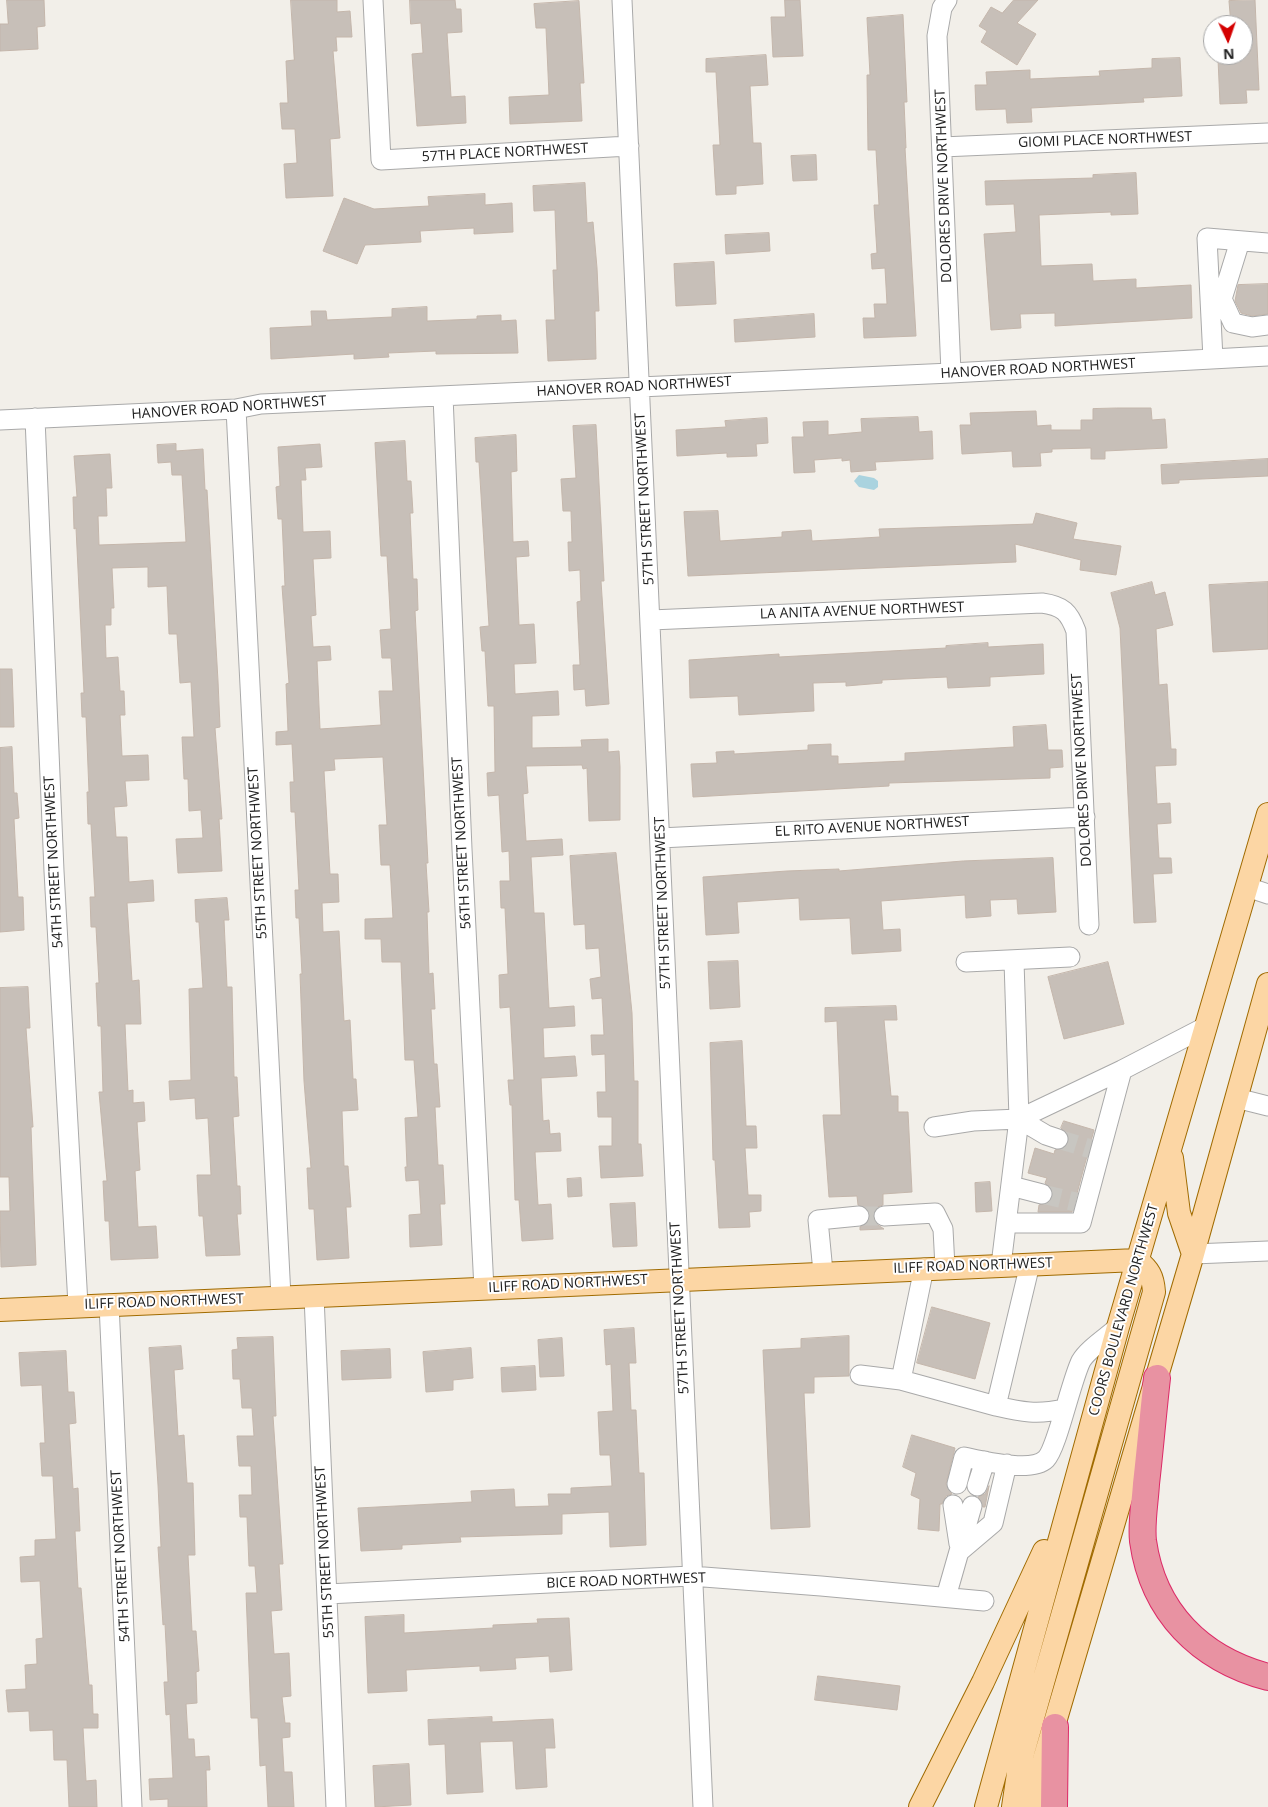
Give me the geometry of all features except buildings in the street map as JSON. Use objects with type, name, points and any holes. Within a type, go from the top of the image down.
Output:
[{"type":"highway","points":[[1157,1378],[1143,1540],[1152,1579],[1167,1608],[1186,1633],[1214,1656],[1250,1672],[1268,1677]]},
{"type":"highway","points":[[1054,1807],[1055,1727]]},
{"type":"main road","name":"COORS BOULEVARD NORTHWEST","points":[[986,1807],[1069,1498],[1137,1260],[1207,1026],[1257,891],[1268,814]]},
{"type":"main road","points":[[1030,1807],[1193,1254],[1268,984]]},
{"type":"main road","points":[[1171,1150],[1179,1213],[1193,1254]]},
{"type":"main road","name":"ILIFF ROAD NORTHWEST","points":[[0,1310],[823,1272],[1137,1260]]},
{"type":"main road","points":[[1013,1807],[1019,1767],[1154,1292],[1154,1280],[1150,1271],[1137,1260]]},
{"type":"main road","points":[[920,1807],[983,1682],[1069,1498]]},
{"type":"street","name":"57TH PLACE NORTHWEST","points":[[373,0],[381,160],[628,146]]},
{"type":"street","name":"57TH STREET NORTHWEST","points":[[622,0],[651,620],[691,1576],[703,1807]]},
{"type":"street","name":"DOLORES DRIVE NORTHWEST","points":[[948,0],[942,8],[937,36],[951,373]]},
{"type":"street","name":"GIOMI PLACE NORTHWEST","points":[[942,147],[1268,133]]},
{"type":"street","points":[[1212,359],[1208,238],[1268,243]]},
{"type":"street","points":[[1240,241],[1222,299],[1233,323],[1252,327],[1268,325]]},
{"type":"street","name":"HANOVER ROAD NORTHWEST","points":[[0,420],[236,409],[262,404],[951,373],[1268,356]]},
{"type":"street","name":"56TH STREET NORTHWEST","points":[[443,396],[462,849],[484,1289]]},
{"type":"street","name":"55TH STREET NORTHWEST","points":[[236,409],[281,1297]]},
{"type":"street","name":"54TH STREET NORTHWEST","points":[[35,418],[54,862],[78,1305]]},
{"type":"street","name":"LA ANITA AVENUE NORTHWEST","points":[[651,620],[1042,603],[1056,605],[1070,616]]},
{"type":"street","name":"DOLORES DRIVE NORTHWEST","points":[[1070,616],[1076,631],[1089,925]]},
{"type":"street","name":"EL RITO AVENUE NORTHWEST","points":[[660,838],[1085,817]]},
{"type":"street","points":[[966,962],[1070,957]]},
{"type":"street","points":[[1001,1265],[1019,1119],[1014,960]]},
{"type":"street","points":[[934,1127],[973,1121],[1019,1119],[1122,1070],[1207,1026]]},
{"type":"street","points":[[1006,1224],[1082,1223],[1081,1204],[1122,1070]]},
{"type":"street","points":[[1236,1098],[1268,1106]]},
{"type":"street","points":[[1019,1119],[1046,1135],[1058,1139]]},
{"type":"street","points":[[1010,1186],[1042,1194]]},
{"type":"street","points":[[884,1216],[935,1213],[943,1228],[934,1268],[901,1380]]},
{"type":"street","points":[[823,1272],[818,1220],[859,1216]]},
{"type":"street","points":[[1193,1254],[1268,1251]]},
{"type":"street","points":[[996,1406],[1030,1264]]},
{"type":"street","name":"55TH STREET NORTHWEST","points":[[314,1296],[336,1807]]},
{"type":"street","name":"54TH STREET NORTHWEST","points":[[109,1304],[132,1807]]},
{"type":"street","points":[[957,1484],[964,1457],[985,1462],[1028,1466],[1046,1460],[1052,1449],[1064,1408],[1082,1359],[1118,1327]]},
{"type":"street","points":[[860,1376],[901,1380],[1026,1413],[1046,1413],[1064,1408]]},
{"type":"street","points":[[977,1486],[985,1462]]},
{"type":"street","points":[[960,1550],[993,1523],[1008,1464]]},
{"type":"street","points":[[953,1504],[960,1550]]},
{"type":"street","points":[[946,1596],[972,1506]]},
{"type":"street","name":"BICE ROAD NORTHWEST","points":[[327,1594],[691,1576],[946,1596],[984,1601]]},
{"type":"water","points":[[859,475],[874,478],[878,481],[878,487],[874,490],[859,487],[854,481]]},
{"type":"tunnel","points":[[1058,1139],[1091,1149]]},
{"type":"tunnel","points":[[1042,1194],[1076,1202]]},
{"type":"tunnel","points":[[859,1216],[884,1216]]}]
